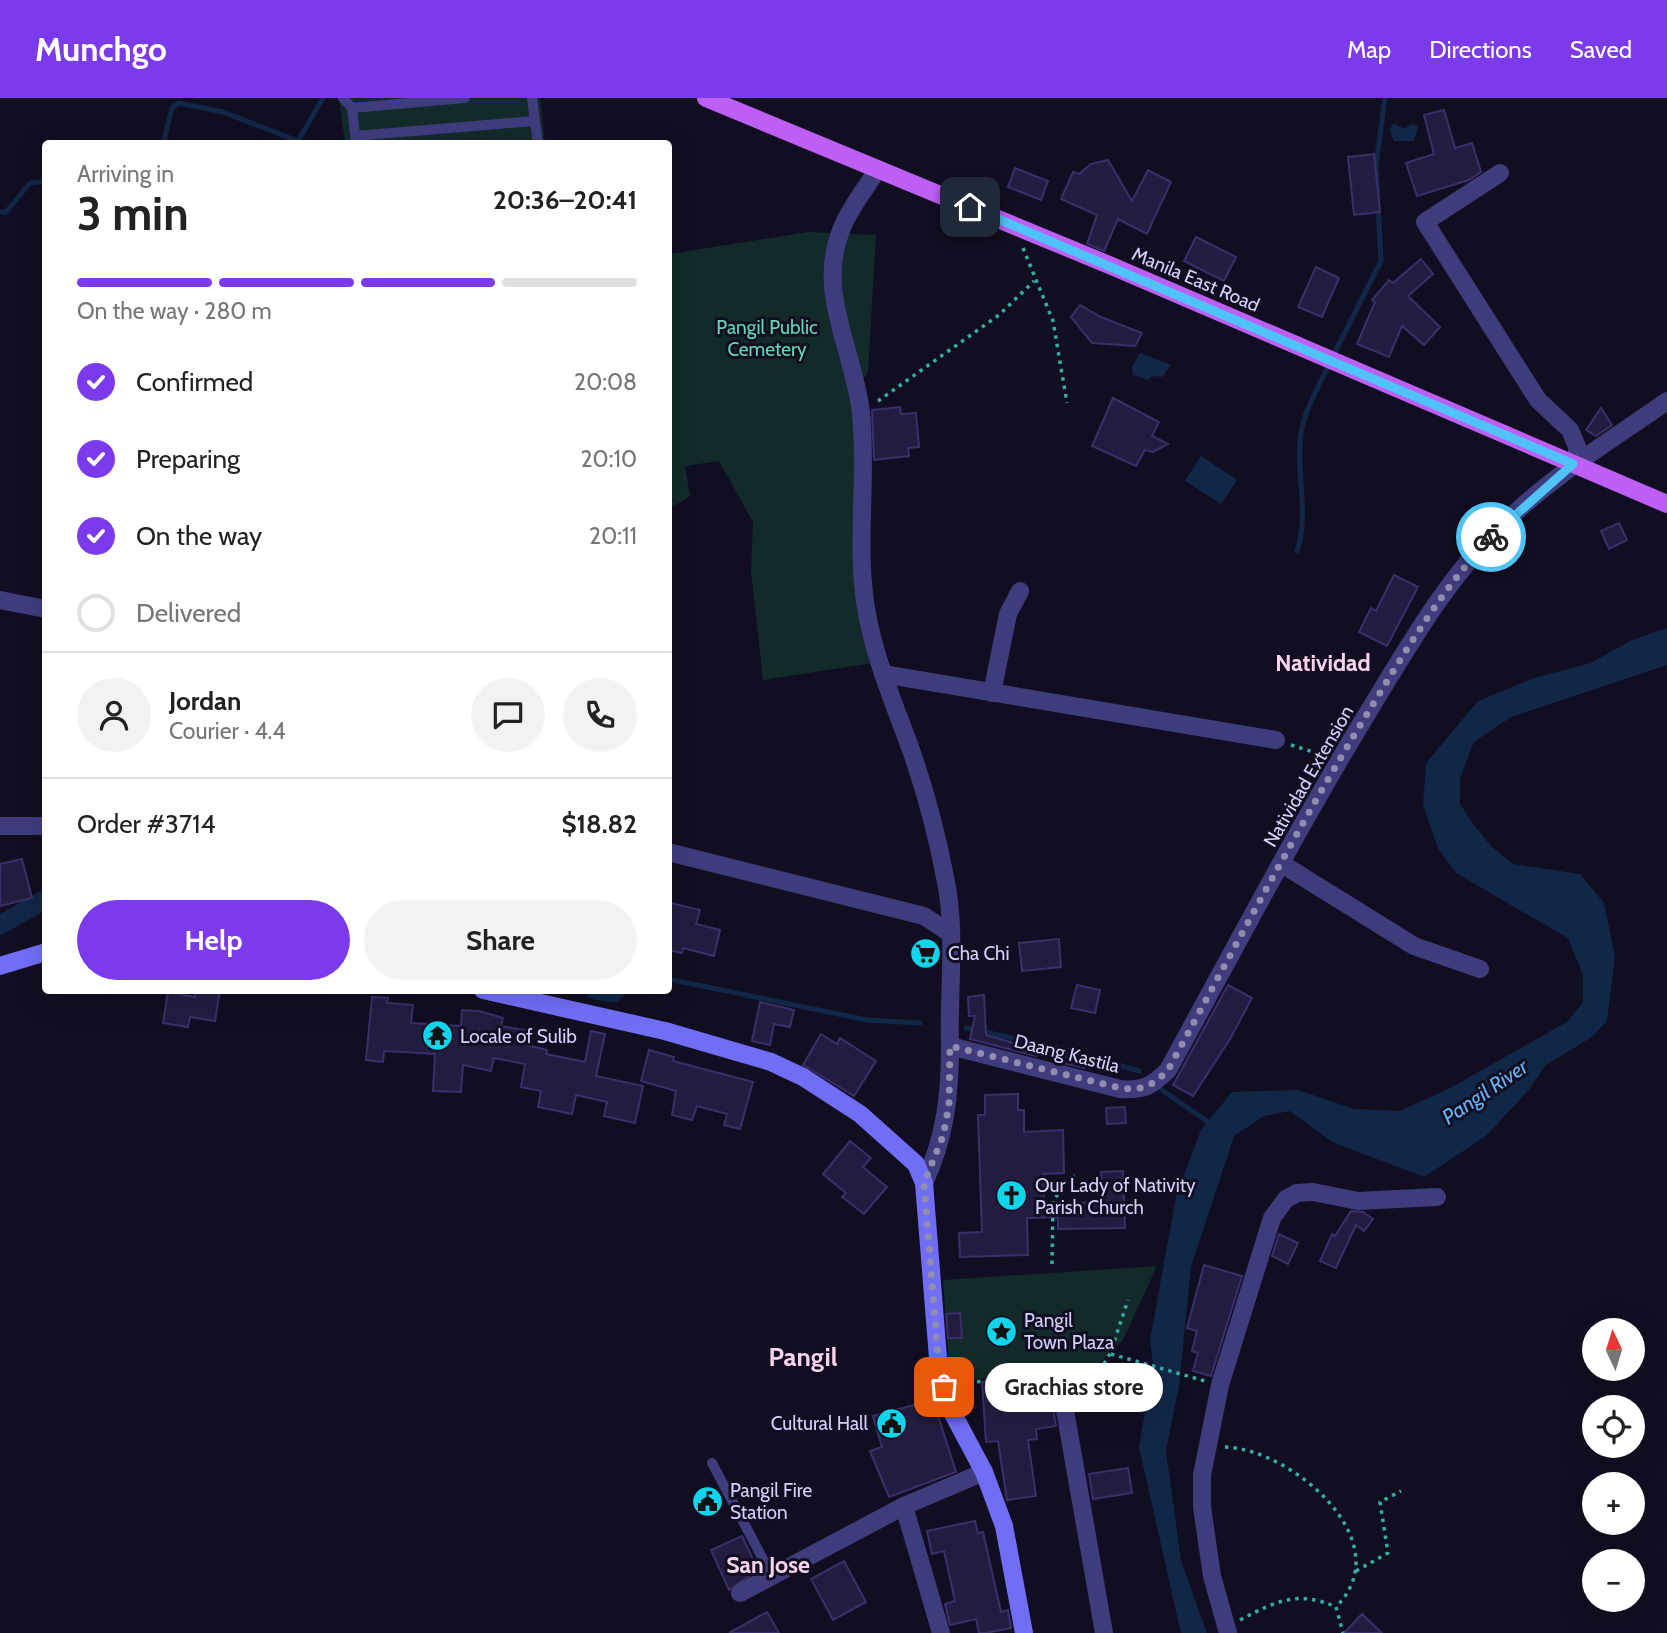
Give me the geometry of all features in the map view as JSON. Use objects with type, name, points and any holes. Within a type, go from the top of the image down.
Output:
[{"type":"main road","name":"Manila East Road","points":[[706,98],[1016,226],[1667,503]]},
{"type":"main road","points":[[0,966],[42,953]]},
{"type":"main road","points":[[501,994],[665,1031],[771,1062],[818,1085],[860,1114],[916,1164],[924,1183],[938,1358],[944,1387],[951,1410],[984,1472],[1004,1526],[1024,1633]]},
{"type":"street","points":[[878,169],[842,227],[832,262],[832,300],[857,385],[861,408],[864,442],[864,593],[870,627],[883,674],[912,753],[935,836],[945,877],[951,934],[949,1105],[943,1136],[924,1183]]},
{"type":"street","points":[[1500,173],[1425,222],[1538,400],[1570,430],[1578,449],[1573,464]]},
{"type":"street","name":"Natividad Extension","points":[[1168,1070],[1339,760],[1420,626],[1464,565],[1503,524],[1573,464],[1667,401]]},
{"type":"street","points":[[992,693],[1008,614],[1020,591]]},
{"type":"street","points":[[0,600],[42,608]]},
{"type":"street","points":[[883,674],[1276,740]]},
{"type":"street","points":[[0,826],[42,826]]},
{"type":"street","points":[[672,853],[924,916],[951,934]]},
{"type":"street","points":[[1282,864],[1413,946],[1480,969]]},
{"type":"street","name":"Daang Kastila","points":[[950,1046],[1120,1088],[1140,1090],[1153,1085],[1168,1070]]},
{"type":"street","points":[[1227,1630],[1212,1576],[1202,1507],[1206,1446],[1234,1336],[1272,1218],[1286,1199],[1297,1192],[1314,1192],[1358,1201],[1437,1196]]},
{"type":"street","points":[[1059,1376],[1104,1633]]},
{"type":"street","points":[[740,1593],[904,1506],[984,1472]]},
{"type":"street","points":[[904,1506],[941,1633]]},
{"type":"lane","points":[[343,98],[352,108],[356,140],[535,121]]},
{"type":"lane","points":[[352,108],[466,98]]},
{"type":"lane","points":[[532,98],[537,140]]},
{"type":"lane","points":[[712,1463],[772,1576]]},
{"type":"path","points":[[1016,226],[1034,281],[1052,321],[1067,403]]},
{"type":"path","points":[[861,408],[885,397],[999,314],[1034,281]]},
{"type":"path","points":[[1276,740],[1339,760]]},
{"type":"path","points":[[1052,1264],[1053,1200],[1078,1172]]},
{"type":"path","points":[[944,1387],[967,1382],[1098,1373],[1110,1354],[1128,1300]]},
{"type":"path","points":[[1110,1354],[1191,1377]]},
{"type":"path","points":[[1206,1446],[1230,1447],[1264,1455],[1282,1464],[1321,1492],[1356,1545],[1356,1571],[1349,1594],[1336,1607]]},
{"type":"path","points":[[1356,1571],[1388,1553],[1380,1502],[1401,1491]]},
{"type":"path","points":[[1227,1630],[1285,1600],[1313,1596],[1336,1607],[1343,1633]]},
{"type":"green space","points":[[339,98],[540,98],[545,140],[345,140]]},
{"type":"green space","name":"Pangil Public Cemetery","points":[[808,232],[876,235],[868,373],[851,392],[873,663],[763,680],[751,571],[753,522],[719,461],[685,466],[690,496],[672,507],[672,254]]},
{"type":"green space","points":[[1157,1266],[1123,1340],[1093,1369],[956,1381],[950,1378],[943,1280]]},
{"type":"water","points":[[1394,123],[1403,129],[1413,124],[1418,127],[1414,141],[1394,141],[1389,129]]},
{"type":"water","points":[[1140,353],[1171,365],[1162,377],[1153,376],[1148,380],[1133,375],[1132,367]]},
{"type":"water","points":[[1201,456],[1237,480],[1221,504],[1185,481]]},
{"type":"water","name":"Pangil River","points":[[1667,628],[1667,665],[1511,717],[1474,742],[1460,778],[1460,804],[1491,846],[1513,864],[1580,874],[1604,903],[1615,956],[1607,1021],[1592,1037],[1546,1065],[1527,1092],[1486,1136],[1424,1177],[1332,1142],[1290,1111],[1264,1116],[1234,1136],[1191,1266],[1179,1386],[1166,1451],[1181,1561],[1207,1633],[1181,1633],[1139,1447],[1153,1364],[1150,1340],[1176,1197],[1201,1130],[1232,1092],[1298,1090],[1354,1109],[1400,1111],[1450,1088],[1567,1022],[1583,1002],[1583,975],[1568,938],[1456,873],[1438,848],[1423,805],[1426,763],[1478,701],[1534,678],[1591,663],[1632,640]]},
{"type":"building","points":[[1444,110],[1455,148],[1472,143],[1481,172],[1469,180],[1417,196],[1406,163],[1434,154],[1424,115]]},
{"type":"building","points":[[1374,154],[1380,212],[1354,215],[1348,157]]},
{"type":"building","points":[[1108,160],[1132,201],[1148,170],[1171,182],[1147,234],[1118,219],[1104,251],[1087,244],[1097,215],[1061,199],[1073,172],[1079,174],[1091,164]]},
{"type":"building","points":[[1015,168],[1048,181],[1041,200],[1008,187]]},
{"type":"building","points":[[1196,237],[1236,257],[1224,281],[1184,261]]},
{"type":"building","points":[[1421,259],[1433,274],[1408,296],[1440,327],[1424,345],[1402,326],[1389,357],[1357,344],[1375,302],[1372,300],[1389,280],[1393,283]]},
{"type":"building","points":[[1316,267],[1339,278],[1322,317],[1298,307]]},
{"type":"building","points":[[1080,305],[1101,317],[1142,333],[1135,346],[1092,343],[1071,317]]},
{"type":"building","points":[[1113,398],[1159,422],[1152,436],[1168,444],[1153,452],[1145,450],[1136,466],[1092,446]]},
{"type":"building","points":[[900,407],[901,414],[916,413],[919,447],[908,448],[909,456],[874,460],[872,410]]},
{"type":"building","points":[[1601,408],[1612,425],[1596,436],[1586,430]]},
{"type":"building","points":[[1619,523],[1627,540],[1609,549],[1601,531]]},
{"type":"building","points":[[1394,575],[1418,587],[1387,646],[1359,632],[1371,608],[1376,611]]},
{"type":"building","points":[[22,859],[32,898],[0,906],[0,864]]},
{"type":"building","points":[[672,903],[700,910],[696,924],[720,930],[714,956],[683,948],[682,953],[672,951]]},
{"type":"building","points":[[1059,939],[1061,967],[1022,971],[1019,943]]},
{"type":"building","points":[[1077,985],[1100,990],[1095,1013],[1071,1008]]},
{"type":"building","points":[[1228,985],[1252,998],[1230,1039],[1193,1096],[1173,1085]]},
{"type":"building","points":[[168,994],[195,997],[195,994],[219,994],[215,1021],[190,1017],[188,1027],[163,1023]]},
{"type":"building","points":[[984,995],[986,1035],[1038,1050],[1036,1056],[970,1039],[975,1016],[969,1016],[968,997]]},
{"type":"building","points":[[372,997],[388,998],[387,1003],[413,1005],[411,1023],[461,1026],[462,1010],[479,1011],[503,1018],[501,1026],[530,1031],[527,1045],[547,1050],[546,1054],[585,1062],[591,1031],[605,1034],[596,1076],[643,1086],[635,1123],[604,1116],[607,1102],[576,1095],[572,1114],[538,1107],[541,1091],[521,1087],[525,1064],[494,1058],[491,1071],[463,1065],[461,1092],[433,1091],[435,1054],[384,1051],[383,1062],[366,1060]]},
{"type":"building","points":[[760,1002],[794,1010],[790,1027],[774,1024],[770,1045],[752,1041]]},
{"type":"building","points":[[821,1034],[837,1044],[840,1038],[876,1061],[854,1096],[803,1065]]},
{"type":"building","points":[[649,1050],[674,1057],[673,1061],[753,1082],[740,1129],[724,1125],[727,1114],[697,1106],[692,1120],[672,1115],[676,1091],[641,1081]]},
{"type":"building","points":[[1066,1052],[1088,1059],[1085,1068],[1063,1063]]},
{"type":"building","name":"Our Lady of Nativity Parish Church","points":[[1018,1094],[1018,1110],[1024,1110],[1024,1132],[1063,1130],[1064,1173],[1043,1174],[1044,1204],[1102,1202],[1101,1172],[1123,1171],[1125,1228],[1058,1229],[1058,1217],[1027,1218],[1028,1255],[960,1257],[959,1233],[982,1232],[978,1115],[985,1115],[985,1095]]},
{"type":"building","points":[[1125,1107],[1126,1123],[1107,1124],[1106,1108]]},
{"type":"building","points":[[850,1141],[871,1158],[863,1167],[887,1187],[864,1214],[842,1197],[846,1193],[823,1174]]},
{"type":"building","points":[[1351,1211],[1363,1212],[1373,1219],[1364,1231],[1356,1225],[1336,1268],[1320,1261],[1332,1234],[1335,1236]]},
{"type":"building","points":[[1279,1234],[1298,1243],[1288,1264],[1272,1256]]},
{"type":"building","points":[[1204,1265],[1242,1276],[1211,1376],[1193,1371],[1198,1353],[1192,1351],[1197,1331],[1187,1328]]},
{"type":"building","points":[[960,1313],[962,1338],[948,1338],[946,1314]]},
{"type":"building","points":[[1048,1379],[1056,1426],[1036,1429],[1037,1439],[1028,1440],[1036,1496],[1007,1500],[998,1441],[986,1442],[982,1382]]},
{"type":"building","points":[[933,1400],[956,1472],[889,1497],[870,1451],[882,1447],[873,1416]]},
{"type":"building","points":[[1128,1468],[1132,1493],[1093,1499],[1089,1474]]},
{"type":"building","points":[[975,1521],[978,1533],[983,1532],[1001,1612],[1008,1610],[1011,1628],[979,1633],[976,1619],[950,1625],[945,1604],[955,1601],[944,1551],[932,1554],[927,1531]]},
{"type":"building","points":[[742,1536],[758,1570],[729,1590],[711,1550]]},
{"type":"building","points":[[844,1561],[866,1602],[833,1620],[811,1579]]},
{"type":"building","points":[[767,1612],[779,1633],[729,1633]]},
{"type":"building","points":[[1362,1614],[1382,1633],[1344,1633]]},
{"type":"waterway","points":[[299,140],[323,98]]},
{"type":"waterway","points":[[1333,356],[1381,261],[1376,165],[1385,98]]},
{"type":"waterway","points":[[164,140],[172,108],[179,103],[223,112],[295,140]]},
{"type":"waterway","points":[[0,212],[6,212],[30,183],[42,182]]},
{"type":"waterway","points":[[1297,551],[1302,525],[1301,432],[1311,402],[1329,365]]},
{"type":"waterway","points":[[0,925],[42,901]]},
{"type":"waterway","points":[[672,980],[867,1020],[920,1023]]},
{"type":"waterway","points":[[966,1028],[1063,1049],[1139,1071]]},
{"type":"waterway","points":[[1162,1090],[1211,1124]]},
{"type":"way so far","points":[[944,1387],[938,1358],[924,1183],[937,1156],[949,1105],[950,1046],[1120,1088],[1140,1090],[1153,1085],[1168,1070],[1339,760],[1420,626],[1464,565],[1491,537]]},
{"type":"place","name":"Cha Chi","points":[[925,953]]},
{"type":"place","name":"Locale of Sulib","points":[[437,1036]]},
{"type":"place","name":"Our Lady of Nativity Parish Church","points":[[1012,1196]]},
{"type":"place","name":"Pangil Town Plaza","points":[[1001,1331]]},
{"type":"place","name":"Grachias store","points":[[944,1387]]},
{"type":"place","name":"Cultural Hall","points":[[891,1423]]},
{"type":"place","name":"Pangil Fire Station","points":[[707,1501]]},
{"type":"district","name":"Natividad","points":[[1323,663]]},
{"type":"district","name":"Pangil","points":[[803,1357]]},
{"type":"district","name":"San Jose","points":[[768,1565]]},
{"type":"route","points":[[970,207],[1573,464],[1491,537]]}]
